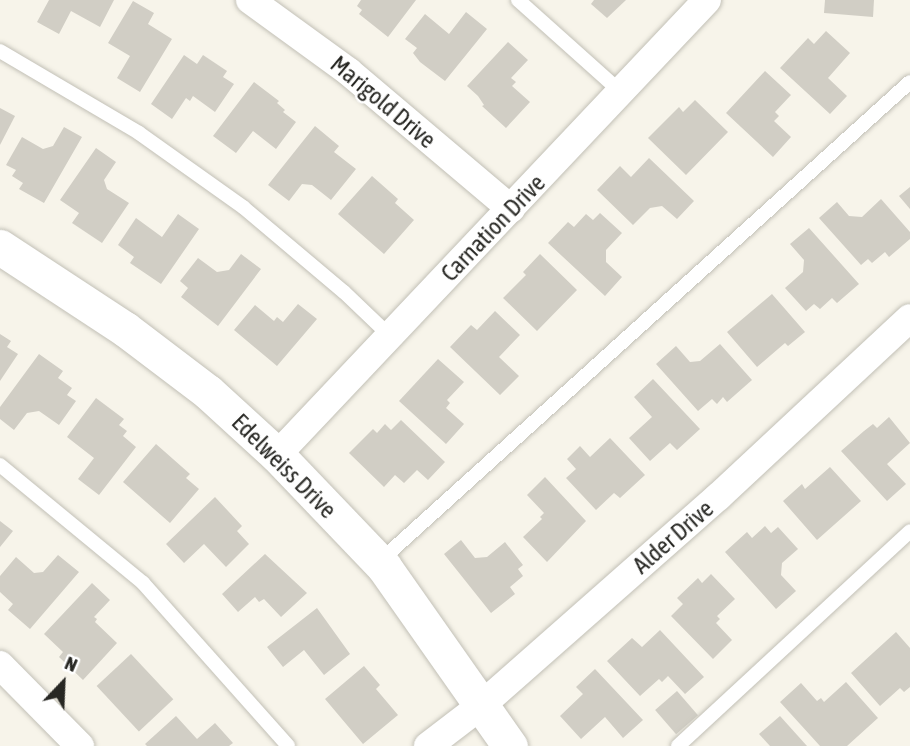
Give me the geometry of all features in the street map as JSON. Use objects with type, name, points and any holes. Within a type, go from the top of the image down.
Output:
[{"type":"street","name":"Marigold Drive","points":[[250,0],[349,72],[511,209]]},
{"type":"street","name":"Carnation Drive","points":[[277,455],[622,93],[707,0]]},
{"type":"street","name":"Edelweiss Drive","points":[[0,247],[124,328],[208,392],[277,455],[379,562],[483,704],[510,746]]},
{"type":"street","name":"Alder Drive","points":[[428,746],[483,704],[718,498],[910,318]]},
{"type":"street","points":[[0,665],[80,746]]},
{"type":"lane","points":[[518,0],[622,93]]},
{"type":"lane","points":[[0,51],[139,133],[243,207],[344,292],[390,336]]},
{"type":"lane","points":[[379,562],[910,82]]},
{"type":"lane","points":[[0,465],[143,583],[288,746]]},
{"type":"lane","points":[[678,746],[910,531]]},
{"type":"building","points":[[49,0],[114,0],[100,27],[71,11],[59,34],[37,22]]},
{"type":"building","points":[[361,0],[416,0],[388,37],[359,14],[362,10],[357,6]]},
{"type":"building","points":[[594,0],[626,0],[607,18],[591,4]]},
{"type":"building","points":[[825,0],[874,0],[873,17],[824,13]]},
{"type":"building","points":[[133,1],[154,13],[148,24],[172,39],[140,92],[117,78],[130,56],[108,43]]},
{"type":"building","points":[[466,12],[487,29],[445,81],[420,62],[413,53],[417,48],[405,39],[425,14],[449,34]]},
{"type":"building","points":[[826,31],[850,53],[828,78],[847,96],[830,114],[780,68],[808,38],[814,44]]},
{"type":"building","points":[[508,42],[528,60],[511,78],[516,82],[512,86],[530,102],[506,128],[482,106],[484,105],[478,96],[467,86]]},
{"type":"building","points":[[184,55],[197,64],[203,55],[227,71],[223,77],[234,84],[215,112],[193,96],[190,101],[186,98],[172,119],[151,104]]},
{"type":"building","points":[[765,71],[791,95],[775,112],[779,116],[774,121],[791,137],[773,157],[726,113]]},
{"type":"building","points":[[254,82],[279,101],[277,103],[285,110],[283,112],[296,122],[276,149],[253,131],[236,153],[213,136]]},
{"type":"building","points":[[695,100],[728,132],[686,175],[648,138],[679,107],[683,112]]},
{"type":"building","points":[[0,108],[15,116],[0,145]]},
{"type":"building","points":[[315,126],[339,146],[334,152],[356,169],[331,200],[312,185],[302,184],[289,201],[268,185]]},
{"type":"building","points":[[64,127],[82,137],[44,203],[19,189],[23,183],[12,176],[16,170],[6,165],[22,137],[43,149],[53,146]]},
{"type":"building","points":[[96,148],[116,162],[104,180],[107,189],[129,203],[102,243],[72,223],[79,213],[60,200]]},
{"type":"building","points":[[649,158],[694,201],[677,219],[662,206],[650,208],[633,225],[597,190],[620,166],[631,177]]},
{"type":"building","points":[[372,176],[398,199],[395,203],[414,220],[384,254],[338,214]]},
{"type":"building","points":[[910,187],[910,209],[899,196]]},
{"type":"building","points":[[881,199],[910,232],[910,239],[889,257],[885,252],[872,263],[868,259],[861,265],[819,218],[837,202],[849,216],[862,217]]},
{"type":"building","points":[[600,213],[622,233],[606,250],[606,262],[622,277],[605,296],[548,243],[568,222],[574,227],[586,214],[593,220]]},
{"type":"building","points":[[178,214],[199,229],[161,284],[130,263],[134,257],[118,245],[136,218],[162,237]]},
{"type":"building","points":[[809,228],[859,284],[837,303],[832,298],[820,309],[814,304],[806,311],[785,288],[803,272],[804,260],[790,244]]},
{"type":"building","points":[[241,254],[261,269],[218,326],[181,297],[188,288],[180,281],[198,258],[217,272],[229,270]]},
{"type":"building","points":[[540,254],[577,290],[537,331],[503,298],[526,275],[523,272]]},
{"type":"building","points":[[772,294],[805,332],[788,346],[785,343],[757,367],[727,332]]},
{"type":"building","points":[[298,304],[317,319],[277,366],[234,330],[255,305],[274,321],[277,317],[283,322]]},
{"type":"building","points":[[495,311],[520,335],[499,357],[519,376],[500,395],[450,347],[471,325],[477,330]]},
{"type":"building","points":[[0,334],[11,341],[7,347],[18,354],[0,381]]},
{"type":"building","points":[[720,344],[752,380],[727,402],[723,397],[717,404],[712,399],[698,411],[656,364],[676,346],[690,362],[700,361]]},
{"type":"building","points":[[39,354],[63,371],[58,378],[72,388],[67,395],[76,401],[59,425],[39,411],[27,413],[14,430],[0,419],[0,407]]},
{"type":"building","points":[[438,359],[464,382],[447,400],[450,403],[446,408],[464,424],[446,444],[399,401]]},
{"type":"building","points":[[653,379],[700,429],[677,450],[670,443],[650,461],[629,438],[652,417],[634,397]]},
{"type":"building","points":[[96,398],[124,419],[119,425],[127,431],[123,436],[136,447],[99,495],[78,479],[94,458],[67,437]]},
{"type":"building","points":[[889,417],[910,443],[887,464],[906,484],[887,501],[841,451],[873,424],[877,428]]},
{"type":"building","points":[[401,420],[445,462],[428,480],[417,470],[404,483],[395,475],[384,487],[349,453],[373,429],[377,433],[385,424],[391,430]]},
{"type":"building","points":[[610,438],[645,475],[620,498],[614,493],[596,510],[566,478],[576,469],[567,459],[580,446],[590,457]]},
{"type":"building","points":[[156,444],[190,474],[186,478],[199,489],[170,523],[123,482]]},
{"type":"building","points":[[830,467],[861,501],[817,540],[783,501],[802,484],[805,489]]},
{"type":"building","points":[[545,477],[586,521],[547,562],[523,537],[542,519],[540,517],[544,513],[527,495]]},
{"type":"building","points":[[215,497],[242,526],[237,531],[249,544],[226,567],[204,544],[184,563],[166,544]]},
{"type":"building","points":[[0,521],[13,531],[0,547]]},
{"type":"building","points":[[765,526],[771,533],[778,527],[798,549],[782,563],[781,575],[796,591],[776,609],[725,552],[747,532],[752,538]]},
{"type":"building","points":[[461,540],[475,558],[487,557],[505,542],[523,565],[518,569],[523,576],[510,587],[515,594],[491,613],[444,554]]},
{"type":"building","points":[[265,554],[307,593],[281,617],[264,599],[259,602],[255,597],[238,612],[222,594]]},
{"type":"building","points":[[58,555],[79,572],[30,629],[8,610],[13,604],[0,592],[0,576],[16,557],[34,573],[43,572]]},
{"type":"building","points":[[711,574],[735,599],[717,616],[720,619],[716,623],[732,640],[713,659],[671,616],[683,604],[677,598],[698,578],[702,583]]},
{"type":"building","points":[[92,583],[110,600],[94,617],[97,619],[95,622],[117,643],[83,680],[59,657],[63,652],[44,634]]},
{"type":"building","points":[[317,608],[350,654],[324,675],[304,650],[283,667],[267,647]]},
{"type":"building","points":[[660,630],[704,677],[685,694],[668,676],[662,682],[659,679],[640,696],[607,661],[632,638],[642,647]]},
{"type":"building","points":[[896,632],[910,648],[910,687],[904,692],[900,688],[880,706],[851,673]]},
{"type":"building","points":[[131,654],[173,699],[139,731],[97,686]]},
{"type":"building","points":[[364,666],[380,685],[376,689],[398,715],[363,744],[325,699]]},
{"type":"building","points":[[595,669],[643,720],[623,738],[605,717],[581,739],[560,716],[583,694],[576,687]]},
{"type":"building","points":[[846,682],[878,718],[847,746],[820,746],[780,702],[801,683],[817,701],[821,698],[824,702]]},
{"type":"building","points":[[677,691],[698,715],[676,734],[655,710]]},
{"type":"building","points":[[176,716],[197,739],[215,723],[233,743],[229,746],[145,744]]},
{"type":"building","points":[[780,716],[807,746],[770,746],[759,734]]}]
